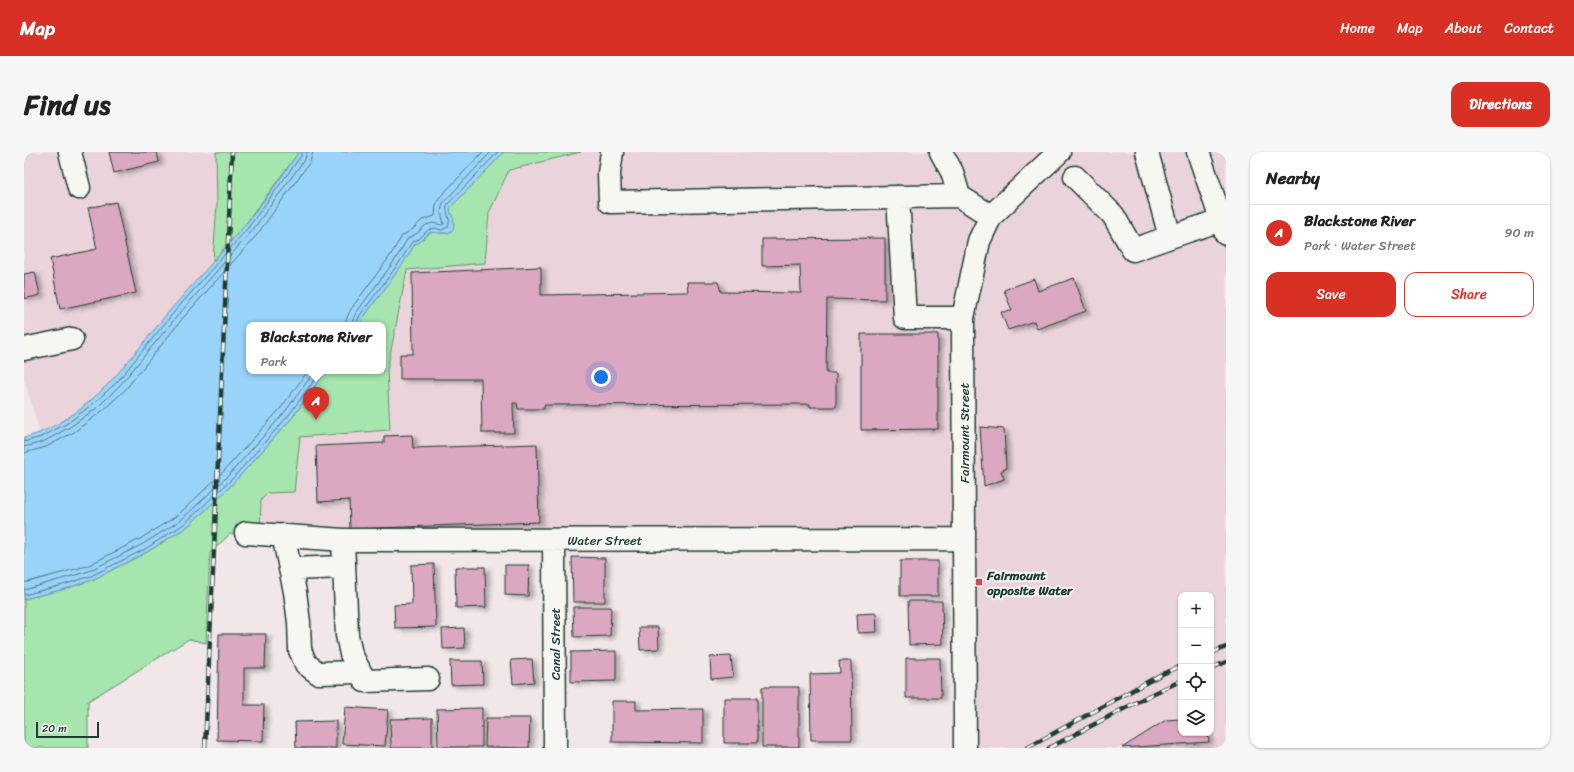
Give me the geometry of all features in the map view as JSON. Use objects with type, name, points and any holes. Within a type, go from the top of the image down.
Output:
[{"type":"street","points":[[70,152],[79,188]]},
{"type":"street","points":[[612,152],[609,173],[610,202],[959,196],[991,216]]},
{"type":"street","points":[[942,152],[952,172],[959,196]]},
{"type":"street","name":"Fairmount Street","points":[[965,748],[963,318],[979,241],[991,216],[1059,152]]},
{"type":"street","points":[[1146,152],[1170,237]]},
{"type":"street","points":[[1075,177],[1113,216],[1133,250],[1170,237],[1224,227],[1198,152]]},
{"type":"street","points":[[898,197],[905,318],[963,318]]},
{"type":"street","points":[[24,349],[72,339]]},
{"type":"street","name":"Water Street","points":[[246,533],[343,540],[964,539]]},
{"type":"street","points":[[283,535],[300,622],[300,650],[306,664],[318,673],[360,672]]},
{"type":"street","points":[[343,540],[347,635],[351,654],[365,682],[428,679]]},
{"type":"street","name":"Canal Street","points":[[554,540],[555,748]]},
{"type":"street","points":[[290,569],[344,567]]},
{"type":"shaded area","points":[[24,152],[216,152],[217,204],[213,261],[172,308],[114,379],[92,400],[66,419],[40,433],[24,379]]},
{"type":"shaded area","points":[[581,152],[1226,152],[1226,748],[961,748],[959,545],[260,534],[261,493],[294,491],[300,437],[390,430],[387,370],[407,270],[485,263],[489,213],[509,170]]},
{"type":"green space","points":[[216,152],[299,152],[244,226],[213,261],[217,204]]},
{"type":"green space","points":[[504,152],[581,152],[509,170],[489,213],[485,263],[407,270],[387,370],[390,430],[300,437],[294,492],[268,493],[261,500],[260,534],[230,534],[210,553],[206,643],[189,639],[88,701],[88,748],[24,748],[24,599],[65,589],[92,580],[147,552],[187,527],[226,491],[292,418],[324,374],[386,374],[386,322],[361,322],[402,265],[415,244],[431,233],[447,233],[452,215],[450,208]]},
{"type":"water","points":[[299,152],[504,152],[450,208],[454,223],[451,231],[448,233],[429,233],[420,242],[415,244],[402,265],[361,322],[246,322],[246,374],[324,374],[292,418],[226,491],[187,527],[147,552],[92,580],[65,589],[24,599],[24,438],[48,429],[69,417],[89,402],[107,385],[225,248],[272,190]]},
{"type":"building","points":[[109,152],[157,152],[159,162],[114,173]]},
{"type":"building","points":[[116,202],[136,293],[60,309],[50,259],[97,249],[88,208]]},
{"type":"building","points":[[885,238],[885,300],[827,299],[826,373],[836,373],[836,407],[810,407],[810,404],[544,405],[544,409],[518,409],[517,403],[513,403],[514,433],[482,433],[481,379],[400,379],[400,354],[413,354],[412,273],[541,267],[541,295],[688,292],[687,282],[718,282],[721,292],[801,293],[800,265],[762,266],[762,239]]},
{"type":"building","points":[[35,272],[40,295],[24,299],[24,274]]},
{"type":"building","points":[[1074,278],[1086,311],[1037,329],[1034,321],[1008,330],[1001,312],[1012,311],[1004,290],[1034,279],[1038,291]]},
{"type":"building","points":[[861,334],[938,334],[938,429],[861,430]]},
{"type":"building","points":[[980,427],[1004,429],[1006,468],[1001,471],[1004,479],[984,486]]},
{"type":"building","points":[[412,435],[413,448],[537,444],[539,522],[350,529],[349,500],[318,502],[316,446],[384,443],[384,436]]},
{"type":"building","points":[[572,557],[605,558],[605,602],[573,602]]},
{"type":"building","points":[[900,561],[938,561],[938,596],[900,596]]},
{"type":"building","points":[[434,564],[436,627],[395,628],[394,605],[412,604],[411,565]]},
{"type":"building","points":[[505,565],[529,565],[528,596],[505,595]]},
{"type":"building","points":[[455,567],[485,567],[486,607],[456,608]]},
{"type":"building","points":[[908,601],[942,601],[943,644],[909,645]]},
{"type":"building","points":[[573,607],[611,607],[610,636],[574,637]]},
{"type":"building","points":[[876,613],[877,632],[858,633],[857,614]]},
{"type":"building","points":[[639,627],[658,627],[659,649],[640,650]]},
{"type":"building","points":[[464,628],[465,648],[443,649],[442,629]]},
{"type":"building","points":[[219,634],[266,634],[265,668],[244,668],[244,705],[264,705],[263,741],[217,740]]},
{"type":"building","points":[[616,651],[616,681],[571,682],[571,652]]},
{"type":"building","points":[[731,656],[733,677],[711,679],[710,657]]},
{"type":"building","points":[[906,658],[940,658],[941,698],[906,698]]},
{"type":"building","points":[[532,659],[534,682],[513,684],[511,660]]},
{"type":"building","points":[[450,661],[482,661],[483,684],[451,685]]},
{"type":"building","points":[[839,661],[851,661],[852,740],[811,740],[810,674],[840,673]]},
{"type":"building","points":[[762,687],[799,687],[799,747],[762,747]]},
{"type":"building","points":[[724,698],[757,698],[757,743],[724,743]]},
{"type":"building","points":[[612,701],[636,701],[636,710],[703,709],[703,743],[612,742]]},
{"type":"building","points":[[345,707],[388,710],[385,746],[342,744]]},
{"type":"building","points":[[482,708],[482,747],[438,747],[437,709]]},
{"type":"building","points":[[432,718],[432,748],[391,748],[390,719]]},
{"type":"building","points":[[486,718],[530,718],[529,748],[485,747]]},
{"type":"building","points":[[1178,719],[1178,736],[1208,736],[1209,742],[1122,748],[1166,720]]},
{"type":"building","points":[[336,721],[336,748],[296,748],[295,722]]},
{"type":"railway","points":[[205,748],[232,152]]},
{"type":"railway","points":[[1214,652],[1226,647]]},
{"type":"railway","points":[[1214,667],[1226,662]]},
{"type":"railway","points":[[1027,748],[1162,674],[1178,667]]},
{"type":"railway","points":[[1049,748],[1154,693],[1178,682]]},
{"type":"place","name":"Blackstone River","points":[[316,420]]},
{"type":"place","name":"Fairmount opposite Water","points":[[979,582]]}]
